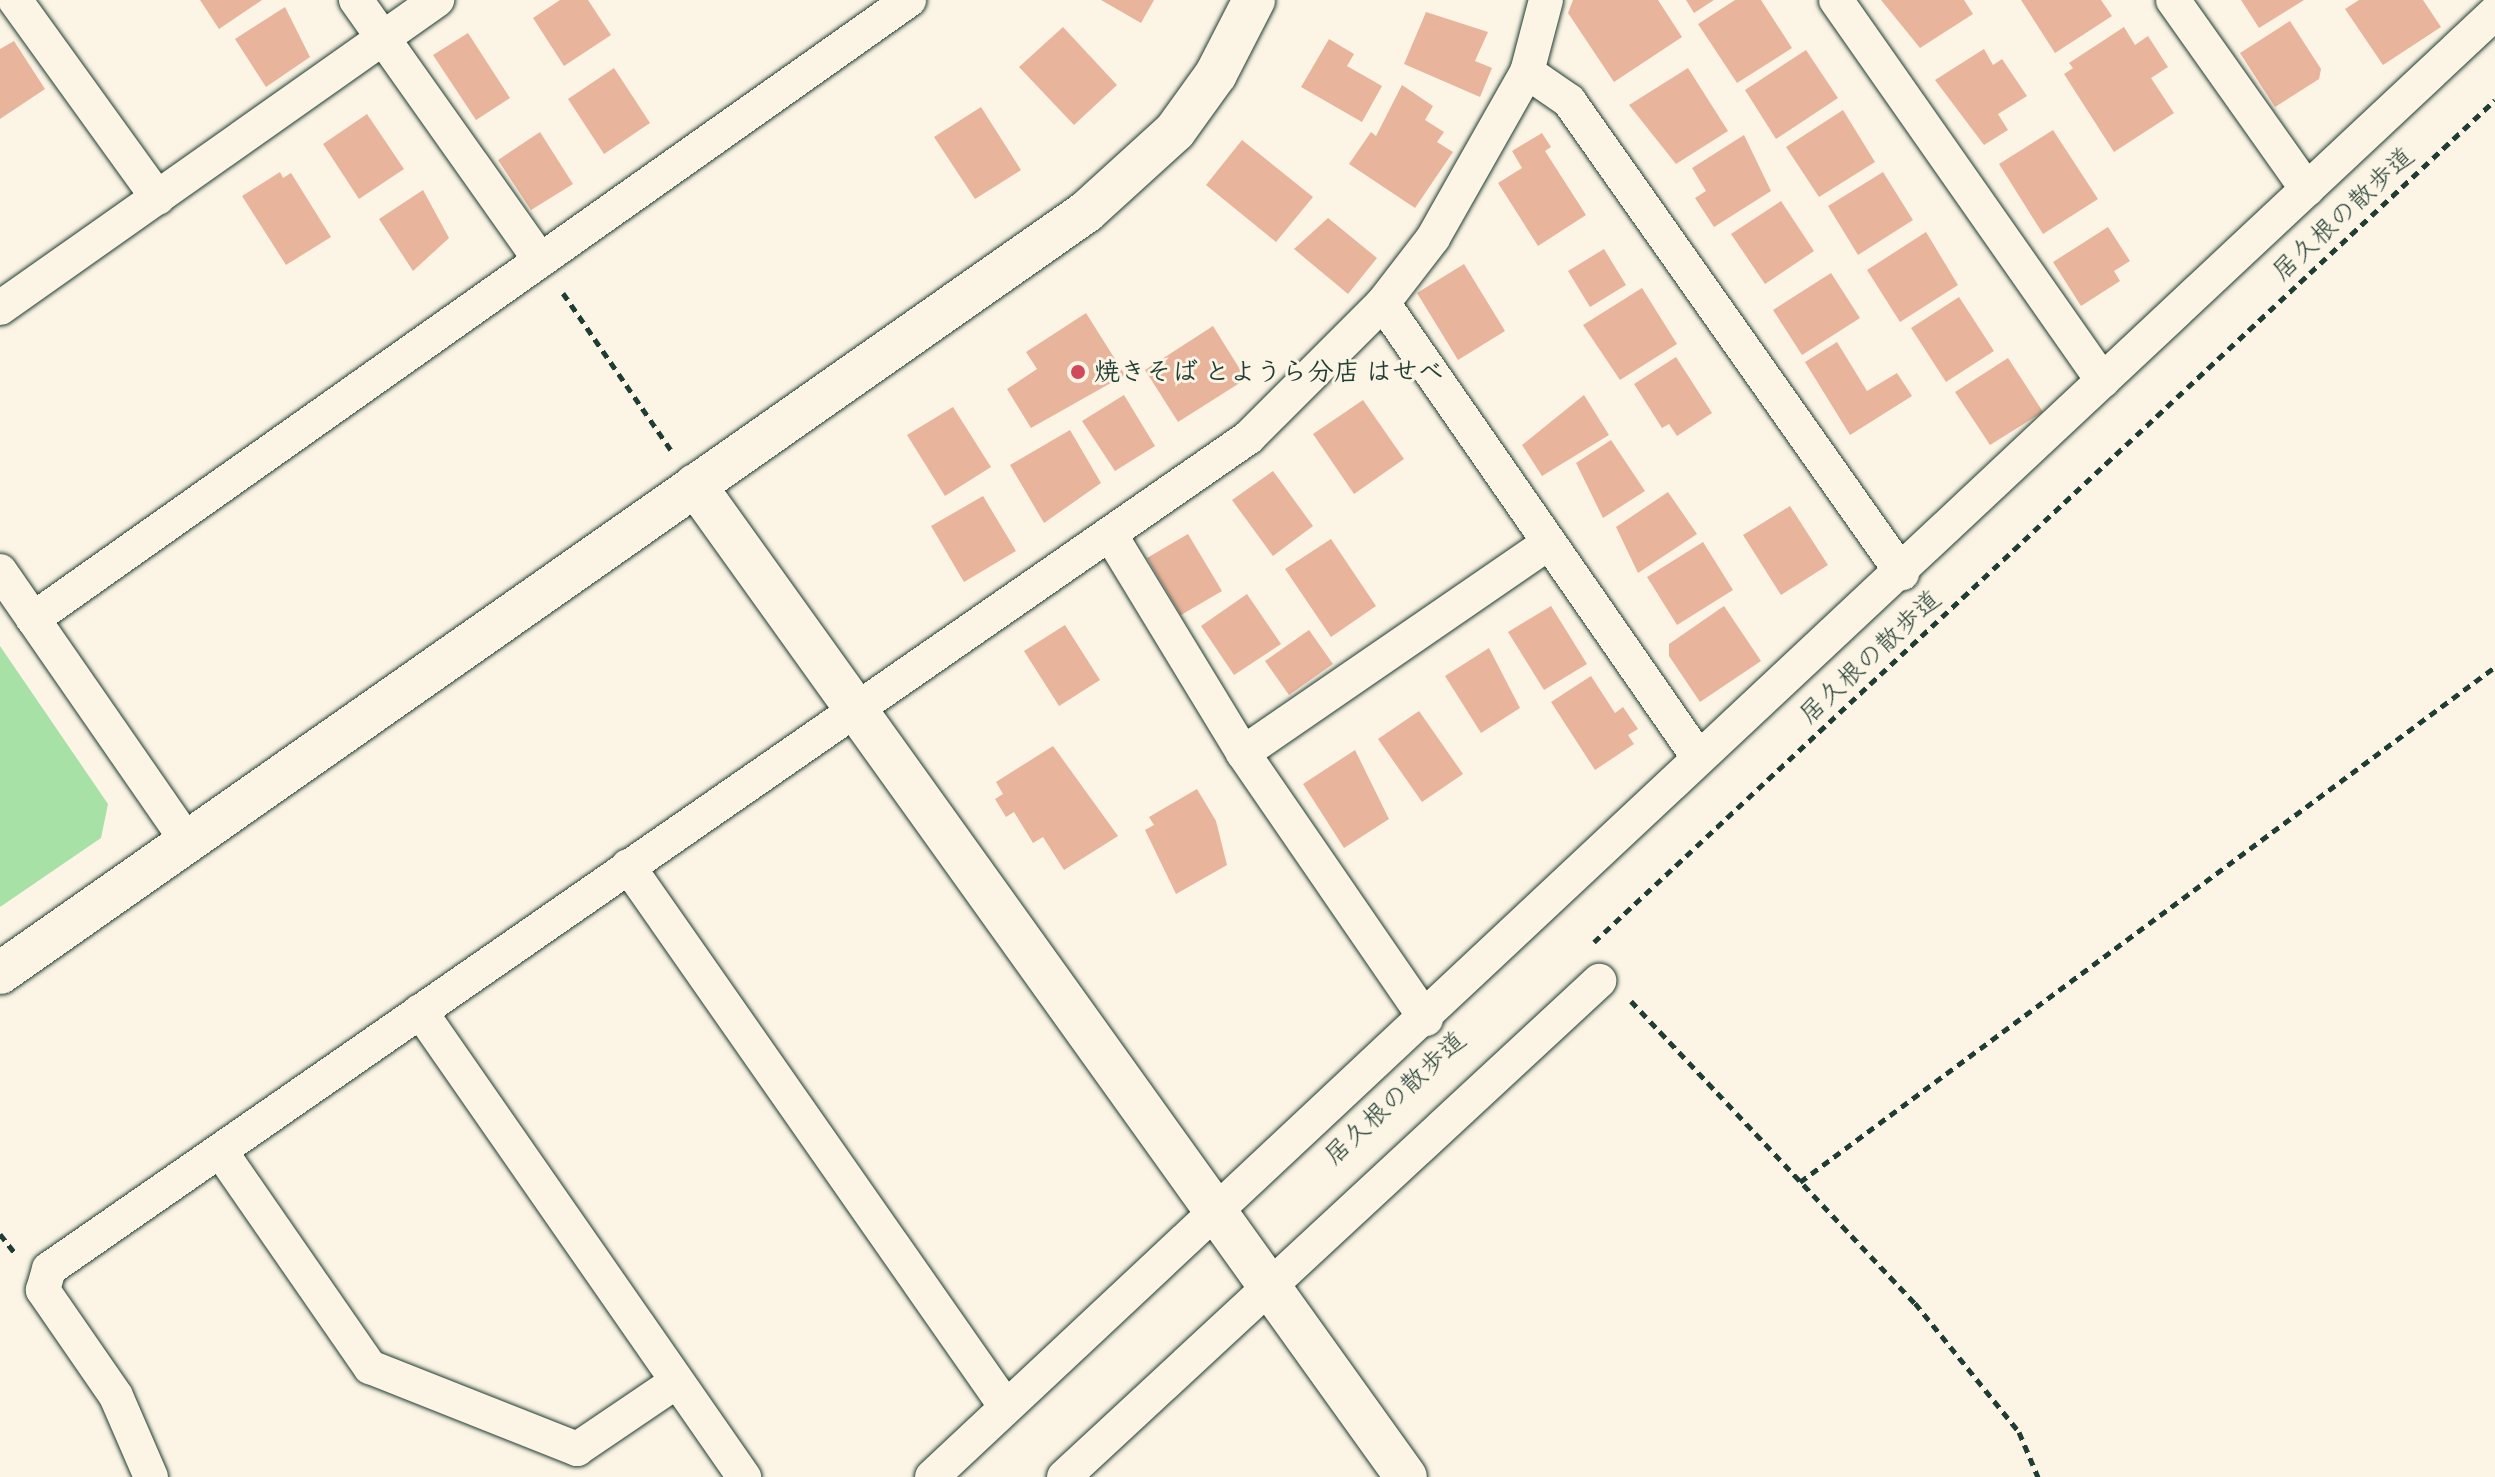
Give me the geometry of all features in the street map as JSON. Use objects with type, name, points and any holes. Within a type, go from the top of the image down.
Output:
[{"type":"street","points":[[15,0],[158,198]]},
{"type":"street","points":[[356,0],[540,260]]},
{"type":"street","points":[[0,308],[437,0]]},
{"type":"street","points":[[33,619],[909,0]]},
{"type":"street","points":[[0,973],[1086,212],[1175,131],[1216,74],[1254,0]]},
{"type":"street","points":[[151,1477],[116,1396],[43,1290],[49,1269],[1249,437],[1383,303],[1433,238],[1527,72],[1546,0]]},
{"type":"street","points":[[1836,0],[2103,381]]},
{"type":"street","points":[[2173,0],[2307,189]]},
{"type":"street","points":[[932,1477],[1426,1019],[1696,754],[1902,573],[2495,13]]},
{"type":"street","points":[[1527,72],[1569,101],[1902,573]]},
{"type":"street","points":[[1383,303],[1546,545],[1696,754]]},
{"type":"street","points":[[695,485],[1214,1214],[1406,1477]]},
{"type":"street","points":[[1110,534],[1243,753],[1426,1019]]},
{"type":"street","points":[[1243,753],[1546,545]]},
{"type":"street","points":[[0,571],[188,843]]},
{"type":"street","points":[[628,866],[1006,1407]]},
{"type":"street","points":[[1064,1477],[1599,981]]},
{"type":"street","points":[[420,1011],[744,1477]]},
{"type":"street","points":[[221,1152],[370,1367],[577,1449],[676,1382]]},
{"type":"path","name":"居久根の散歩道","points":[[1587,949],[2495,100]]},
{"type":"path","points":[[540,260],[695,485]]},
{"type":"path","points":[[1800,1182],[2495,667]]},
{"type":"path","points":[[1599,981],[1642,1008],[1915,1303],[2019,1432],[2038,1477]]},
{"type":"green space","points":[[0,646],[108,804],[101,838],[0,907]]},
{"type":"building","points":[[200,0],[262,0],[219,29]]},
{"type":"building","points":[[560,0],[588,0],[611,35],[564,66],[533,18]]},
{"type":"building","points":[[1101,0],[1154,0],[1141,23]]},
{"type":"building","points":[[1573,0],[1658,0],[1682,37],[1614,82],[1568,13]]},
{"type":"building","points":[[1686,0],[1714,0],[1694,13]]},
{"type":"building","points":[[1735,0],[1761,0],[1792,48],[1737,83],[1698,24]]},
{"type":"building","points":[[1881,0],[1964,0],[1973,14],[1920,48]]},
{"type":"building","points":[[2021,0],[2101,0],[2112,16],[2055,53]]},
{"type":"building","points":[[2241,0],[2304,0],[2259,28]]},
{"type":"building","points":[[2359,0],[2423,0],[2441,27],[2383,65],[2345,9]]},
{"type":"building","points":[[285,7],[310,57],[266,87],[235,39]]},
{"type":"building","points":[[1426,12],[1488,32],[1475,61],[1492,68],[1480,97],[1404,64]]},
{"type":"building","points":[[2290,21],[2321,69],[2319,79],[2275,107],[2240,53]]},
{"type":"building","points":[[1063,27],[1117,85],[1074,125],[1019,67]]},
{"type":"building","points":[[2124,27],[2135,45],[2148,36],[2168,67],[2151,78],[2174,113],[2114,152],[2064,74],[2073,68],[2069,63]]},
{"type":"building","points":[[468,33],[510,98],[476,120],[433,55]]},
{"type":"building","points":[[1329,39],[1354,54],[1347,66],[1382,86],[1362,122],[1301,87]]},
{"type":"building","points":[[14,41],[45,89],[0,119],[0,49]]},
{"type":"building","points":[[1984,49],[1993,65],[2002,59],[2027,96],[1998,114],[2008,130],[1984,145],[1935,80]]},
{"type":"building","points":[[1806,50],[1838,98],[1776,139],[1745,90]]},
{"type":"building","points":[[614,68],[650,123],[604,154],[568,99]]},
{"type":"building","points":[[1688,68],[1728,131],[1676,164],[1629,105]]},
{"type":"building","points":[[1402,85],[1433,106],[1425,120],[1444,132],[1437,142],[1453,152],[1415,208],[1349,164],[1371,132],[1376,136]]},
{"type":"building","points":[[981,107],[1021,170],[975,199],[934,137]]},
{"type":"building","points":[[1843,110],[1875,162],[1819,197],[1786,147]]},
{"type":"building","points":[[367,114],[404,169],[359,199],[323,144]]},
{"type":"building","points":[[2053,130],[2098,199],[2043,234],[1999,164]]},
{"type":"building","points":[[540,132],[573,184],[531,210],[498,160]]},
{"type":"building","points":[[1542,133],[1551,147],[1545,151],[1586,215],[1538,246],[1498,183],[1522,168],[1512,151]]},
{"type":"building","points":[[1744,135],[1771,191],[1714,227],[1695,198],[1706,191],[1692,168]]},
{"type":"building","points":[[1242,140],[1313,197],[1276,242],[1206,185]]},
{"type":"building","points":[[280,172],[283,178],[291,173],[331,237],[286,265],[242,196]]},
{"type":"building","points":[[1883,172],[1913,220],[1858,255],[1828,206]]},
{"type":"building","points":[[423,190],[449,238],[413,271],[379,219]]},
{"type":"building","points":[[1781,201],[1814,251],[1765,284],[1731,234]]},
{"type":"building","points":[[1328,218],[1377,258],[1348,294],[1294,249]]},
{"type":"building","points":[[2108,227],[2130,261],[2114,271],[2120,281],[2081,306],[2053,262]]},
{"type":"building","points":[[1926,232],[1958,285],[1900,322],[1867,270]]},
{"type":"building","points":[[1604,249],[1626,285],[1590,307],[1568,271]]},
{"type":"building","points":[[1464,264],[1505,331],[1458,360],[1417,293]]},
{"type":"building","points":[[1831,273],[1860,318],[1802,355],[1773,310]]},
{"type":"building","points":[[1642,288],[1677,344],[1620,380],[1583,325]]},
{"type":"building","points":[[1959,297],[1994,351],[1946,382],[1911,328]]},
{"type":"building","name":"焼きそば とようら分店 はせべ","points":[[1086,313],[1125,375],[1031,428],[1007,389],[1037,369],[1026,352]]},
{"type":"building","points":[[1213,326],[1246,379],[1178,422],[1145,370]]},
{"type":"building","points":[[1837,342],[1867,391],[1897,373],[1912,396],[1850,435],[1805,362]]},
{"type":"building","points":[[1676,357],[1712,413],[1677,436],[1669,424],[1662,428],[1634,384]]},
{"type":"building","points":[[2008,358],[2043,412],[1990,445],[1955,392]]},
{"type":"building","points":[[1124,395],[1155,446],[1115,471],[1082,421]]},
{"type":"building","points":[[1584,395],[1609,435],[1542,476],[1522,445]]},
{"type":"building","points":[[1363,400],[1404,459],[1354,494],[1313,434]]},
{"type":"building","points":[[953,407],[991,467],[945,496],[907,435]]},
{"type":"building","points":[[1070,430],[1101,483],[1044,523],[1010,465]]},
{"type":"building","points":[[1611,440],[1645,491],[1603,518],[1576,463]]},
{"type":"building","points":[[1273,471],[1313,526],[1273,556],[1232,500]]},
{"type":"building","points":[[1668,492],[1697,534],[1638,573],[1616,527]]},
{"type":"building","points":[[983,496],[1016,551],[964,582],[931,526]]},
{"type":"building","points":[[1790,506],[1828,565],[1781,595],[1743,535]]},
{"type":"building","points":[[1188,534],[1222,591],[1181,615],[1147,558]]},
{"type":"building","points":[[1331,539],[1376,606],[1331,637],[1285,569]]},
{"type":"building","points":[[1703,542],[1733,590],[1677,625],[1647,577]]},
{"type":"building","points":[[1247,594],[1281,644],[1234,675],[1201,626]]},
{"type":"building","points":[[1551,606],[1587,664],[1544,690],[1508,632]]},
{"type":"building","points":[[1724,606],[1761,661],[1700,702],[1669,656],[1669,644]]},
{"type":"building","points":[[1065,625],[1100,680],[1059,706],[1024,651]]},
{"type":"building","points":[[1309,630],[1333,664],[1289,695],[1265,661]]},
{"type":"building","points":[[1489,648],[1520,708],[1481,733],[1445,676]]},
{"type":"building","points":[[1591,676],[1615,713],[1623,707],[1638,729],[1628,735],[1634,744],[1595,770],[1551,702]]},
{"type":"building","points":[[1419,711],[1463,774],[1422,802],[1378,739]]},
{"type":"building","points":[[1053,746],[1118,836],[1064,870],[1043,837],[1033,843],[1014,812],[1006,817],[995,799],[1003,794],[996,782]]},
{"type":"building","points":[[1355,750],[1389,819],[1344,848],[1303,784]]},
{"type":"building","points":[[1197,789],[1216,821],[1227,865],[1176,894],[1145,830],[1154,825],[1149,817]]},
{"type":"place","name":"焼きそば とようら分店 はせべ","points":[[1078,372]]}]
